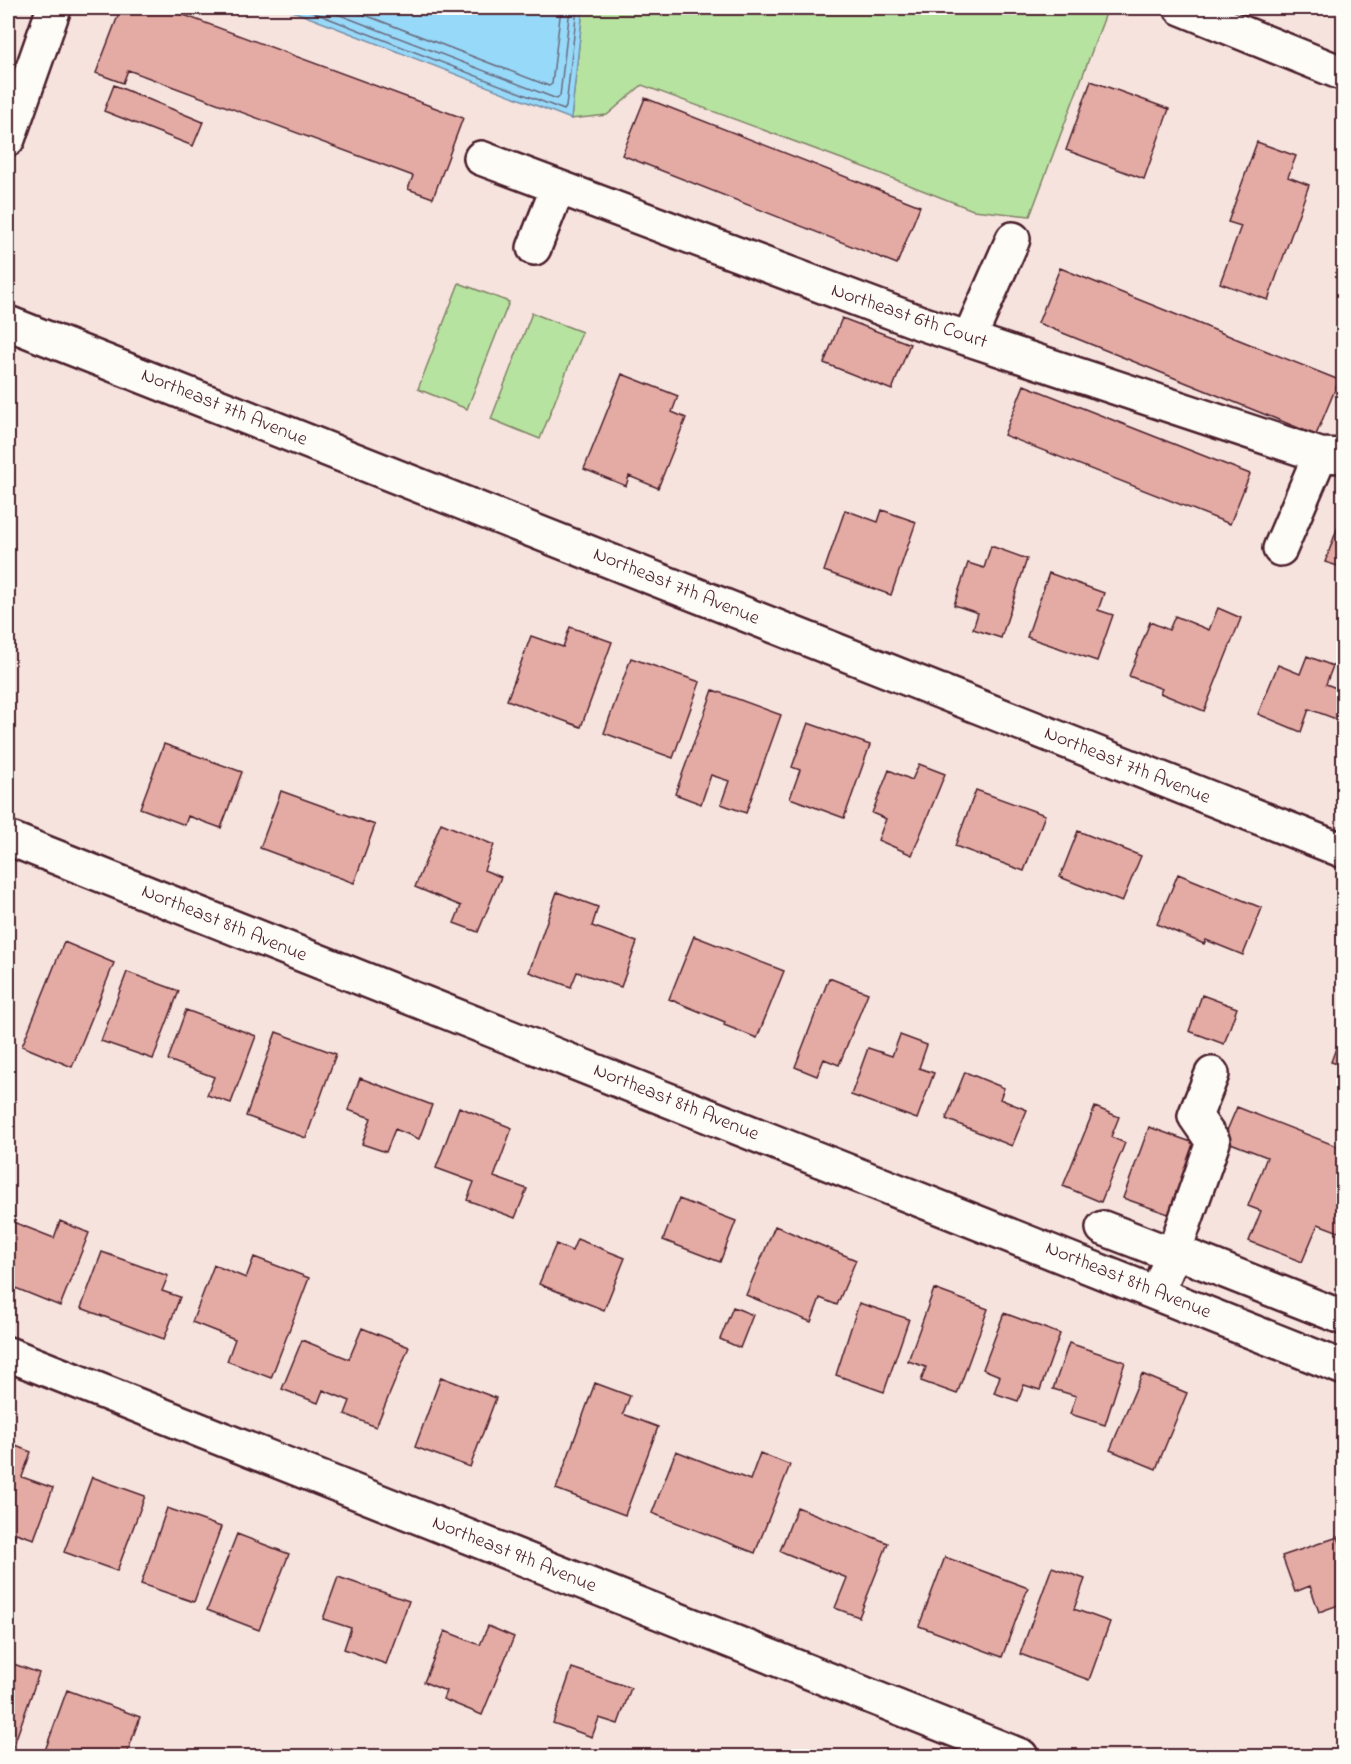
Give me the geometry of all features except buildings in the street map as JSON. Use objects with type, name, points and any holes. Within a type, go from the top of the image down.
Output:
[{"type":"street","points":[[8,139],[54,8]]},
{"type":"street","points":[[1181,8],[1344,74]]},
{"type":"street","name":"Northeast 6th Court","points":[[481,158],[921,323],[1332,455]]},
{"type":"street","points":[[534,248],[558,188]]},
{"type":"street","points":[[969,339],[1013,239]]},
{"type":"street","name":"Northeast 7th Avenue","points":[[8,323],[1344,852]]},
{"type":"street","points":[[1280,549],[1332,455]]},
{"type":"street","name":"Northeast 8th Avenue","points":[[8,838],[1336,1365]]},
{"type":"street","points":[[1157,1293],[1213,1142],[1195,1116],[1212,1074]]},
{"type":"street","points":[[1103,1228],[1173,1255],[1187,1256],[1344,1318]]},
{"type":"street","points":[[1242,1327],[1260,1285]]},
{"type":"street","points":[[1336,1365],[1344,1326]]},
{"type":"street","name":"Northeast 9th Avenue","points":[[8,1354],[1021,1756]]},
{"type":"green space","points":[[583,8],[1108,8],[1030,216],[973,210],[642,85],[607,115],[571,119]]},
{"type":"green space","points":[[459,283],[509,302],[467,409],[418,389]]},
{"type":"green space","points":[[532,313],[582,332],[540,439],[491,419]]},
{"type":"water","points":[[285,8],[583,8],[571,119]]}]
